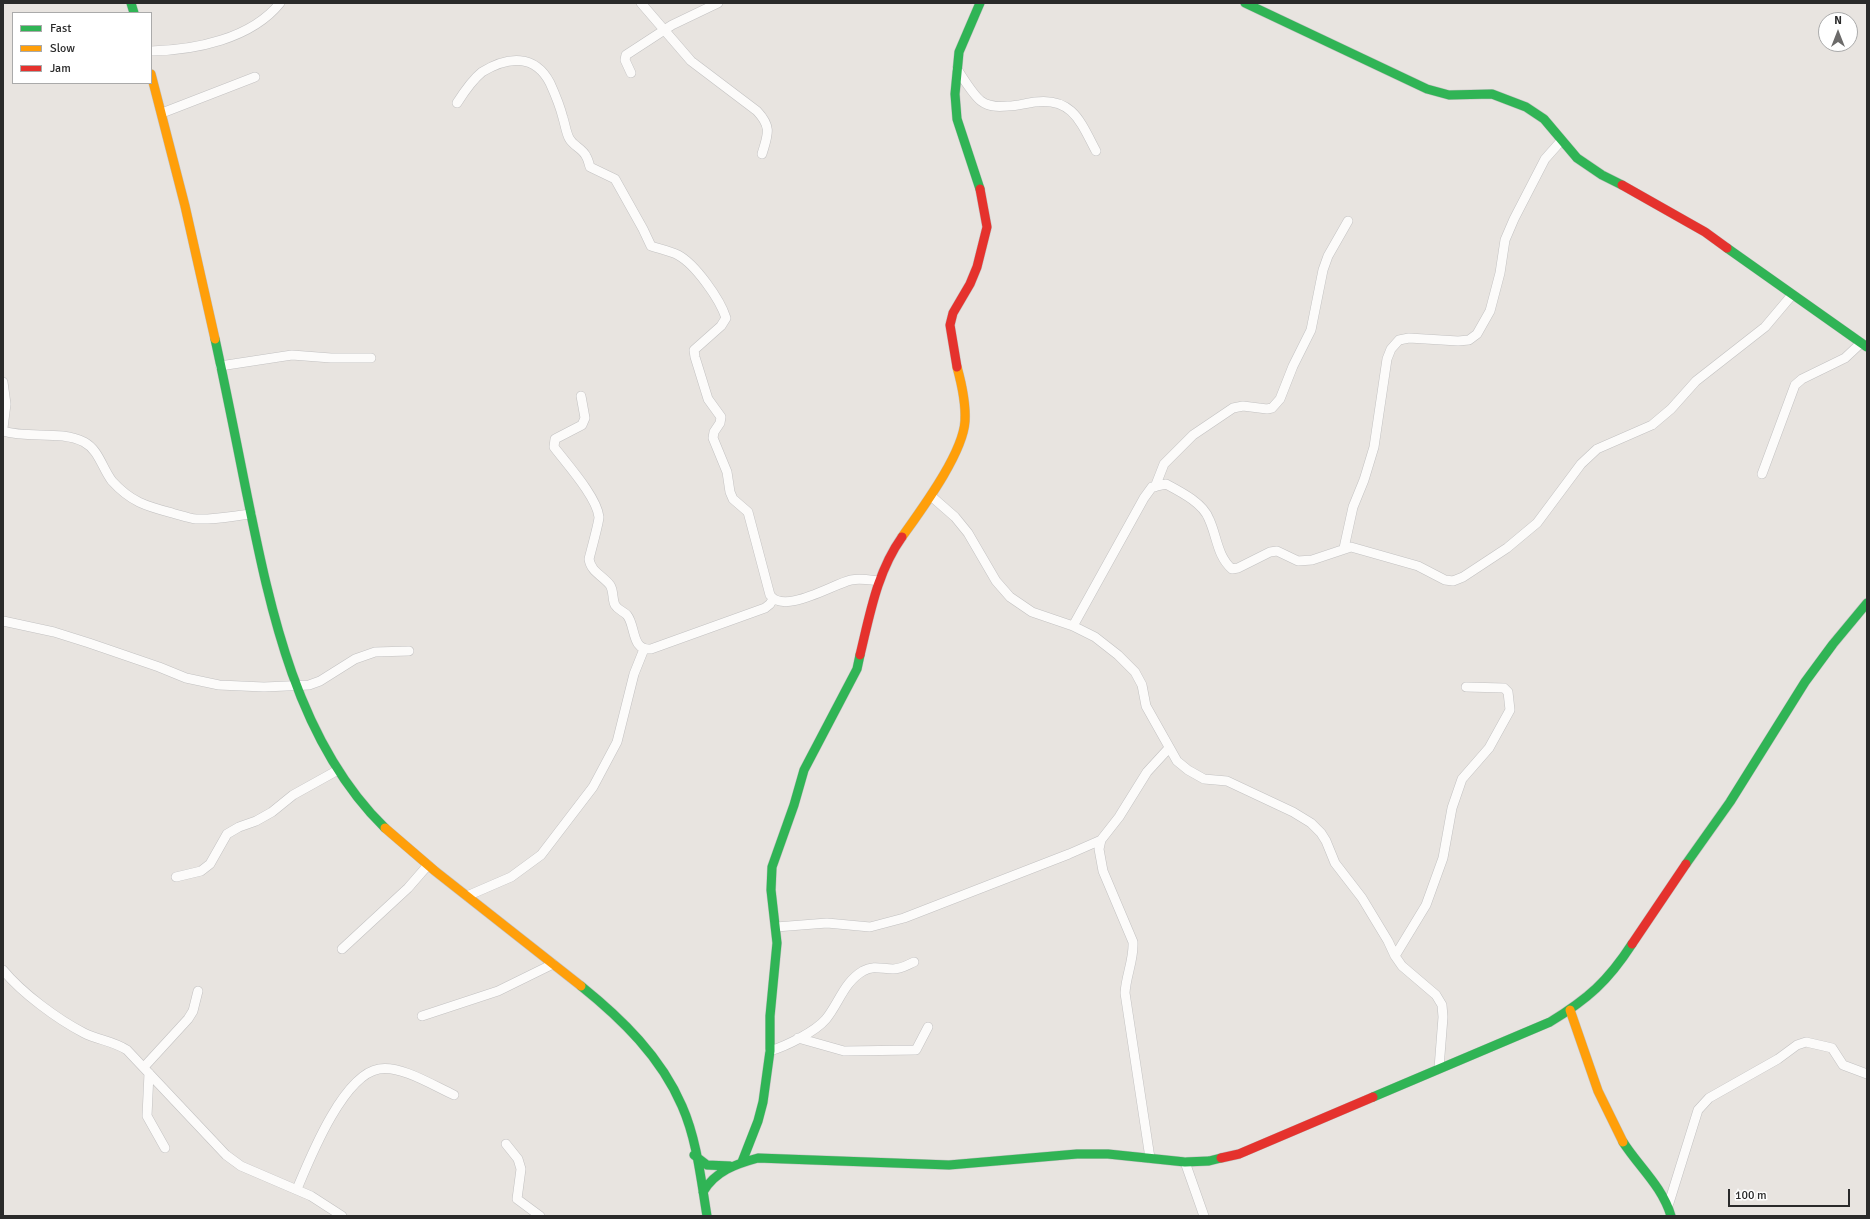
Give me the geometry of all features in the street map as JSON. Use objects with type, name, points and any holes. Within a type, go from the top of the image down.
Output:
[{"type":"main road","points":[[742,1162],[763,1102],[770,1051],[770,1016],[777,943],[771,890],[772,867],[794,805],[804,770],[857,669],[874,597],[884,567],[895,548],[931,496],[960,443],[965,423],[965,398],[952,344],[950,325],[953,314],[970,284],[977,267],[987,227],[981,192],[957,119],[955,94],[959,52],[980,3]]},
{"type":"main road","points":[[1246,3],[1427,89],[1449,95],[1492,94],[1511,100],[1544,119],[1577,158],[1602,175],[1648,198],[1705,232],[1864,345]]},
{"type":"main road","points":[[152,78],[188,219],[250,514],[277,624],[298,685],[338,770],[352,792],[372,815],[428,865],[606,1007],[634,1034],[654,1057],[682,1107],[690,1133],[707,1216]]},
{"type":"main road","points":[[703,1192],[708,1182],[732,1166],[742,1162],[769,1158],[869,1164],[949,1165],[1077,1154],[1108,1154],[1185,1162],[1209,1161],[1239,1154],[1550,1022],[1581,1004],[1603,985],[1616,969],[1689,859],[1730,802],[1805,682],[1838,637],[1867,603]]},
{"type":"main road","points":[[1570,1010],[1593,1080],[1620,1138],[1659,1188],[1668,1203],[1671,1216]]},
{"type":"main road","points":[[694,1155],[707,1165],[732,1166]]},
{"type":"street","points":[[152,51],[183,48],[220,40],[254,26],[280,3]]},
{"type":"street","points":[[641,3],[691,61],[763,118],[768,128],[762,154]]},
{"type":"street","points":[[631,73],[625,60],[626,55],[663,30],[718,3]]},
{"type":"street","points":[[456,103],[468,86],[482,73],[498,65],[513,61],[528,61],[539,67],[549,82],[572,144],[586,155],[590,167],[615,179],[651,246],[684,258],[694,269],[723,309],[726,318],[722,326],[694,350],[695,357],[708,399],[721,417],[720,423],[714,432],[713,438],[727,472],[730,492],[733,499],[748,512],[770,595],[773,599],[780,602],[806,598],[850,580],[879,581]]},
{"type":"street","points":[[957,69],[980,101],[990,106],[1014,106],[1035,102],[1051,102],[1064,105],[1075,114],[1096,151]]},
{"type":"street","points":[[162,113],[255,77]]},
{"type":"street","points":[[1344,548],[1353,508],[1364,480],[1374,447],[1387,359],[1391,349],[1399,340],[1409,338],[1458,341],[1469,340],[1477,334],[1490,311],[1500,273],[1505,240],[1514,219],[1545,159],[1561,140]]},
{"type":"street","points":[[1073,626],[1144,498],[1155,486],[1164,464],[1193,435],[1233,408],[1243,406],[1267,409],[1272,408],[1280,399],[1293,366],[1310,330],[1323,270],[1328,256],[1348,220]]},
{"type":"street","points":[[1155,486],[1166,484],[1197,503],[1209,518],[1225,563],[1232,569],[1238,568],[1270,552],[1277,551],[1298,561],[1312,560],[1344,548],[1358,548],[1418,566],[1445,580],[1453,581],[1464,578],[1507,548],[1537,523],[1581,464],[1597,449],[1652,425],[1671,409],[1696,381],[1765,327],[1792,295]]},
{"type":"street","points":[[1762,474],[1795,386],[1802,379],[1845,358],[1864,345]]},
{"type":"street","points":[[220,366],[292,356],[371,358]]},
{"type":"street","points":[[3,382],[6,404],[3,430],[18,434],[53,436],[82,441],[95,452],[111,479],[122,491],[135,501],[147,507],[196,519],[250,514]]},
{"type":"street","points":[[582,396],[585,418],[582,425],[555,439],[554,447],[588,491],[598,515],[599,519],[589,559],[590,564],[594,571],[610,585],[615,605],[630,621],[637,643],[644,649]]},
{"type":"street","points":[[931,496],[955,517],[968,533],[996,581],[1010,597],[1032,612],[1073,626],[1096,637],[1118,655],[1135,672],[1142,685],[1146,706],[1177,761],[1204,779],[1227,781],[1293,812],[1311,823],[1326,841],[1335,863],[1362,898],[1402,966],[1436,995],[1442,1005],[1439,1068]]},
{"type":"street","points":[[644,649],[684,638],[765,608],[773,599]]},
{"type":"street","points":[[3,621],[54,632],[159,667],[186,678],[219,685],[264,687],[309,685],[320,681],[355,659],[375,652],[409,651]]},
{"type":"street","points":[[468,896],[511,877],[541,855],[593,787],[616,742],[634,674],[644,649]]},
{"type":"street","points":[[1395,956],[1426,905],[1443,858],[1452,808],[1462,779],[1489,748],[1510,710],[1508,692],[1504,688],[1466,687]]},
{"type":"street","points":[[1150,1158],[1125,993],[1126,980],[1134,953],[1133,942],[1103,871],[1099,850],[1101,840],[1119,817],[1147,772],[1169,748]]},
{"type":"street","points":[[176,877],[201,871],[210,864],[227,834],[272,812],[293,795],[338,770]]},
{"type":"street","points":[[776,927],[827,923],[870,927],[897,920],[1069,854],[1101,840]]},
{"type":"street","points":[[342,949],[408,888],[428,865]]},
{"type":"street","points":[[770,1051],[798,1038],[820,1025],[827,1018],[841,993],[852,979],[864,970],[876,967],[893,969],[904,967],[914,962]]},
{"type":"street","points":[[422,1016],[498,991],[552,964]]},
{"type":"street","points":[[3,970],[21,988],[83,1033],[120,1045],[146,1070],[226,1155],[241,1166],[297,1189],[311,1196],[342,1216]]},
{"type":"street","points":[[165,1148],[147,1116],[146,1070],[188,1019],[193,1011],[198,991]]},
{"type":"street","points":[[798,1038],[844,1052],[904,1052],[916,1050],[928,1027]]},
{"type":"street","points":[[1668,1203],[1698,1110],[1709,1098],[1778,1059],[1797,1045],[1806,1042],[1832,1048],[1843,1065],[1867,1074]]},
{"type":"street","points":[[297,1189],[320,1137],[337,1108],[354,1085],[367,1073],[380,1069],[396,1070],[416,1077],[454,1095]]},
{"type":"street","points":[[506,1144],[518,1159],[521,1169],[517,1199],[540,1216]]},
{"type":"street","points":[[1185,1162],[1204,1216]]},
{"type":"traffic: fast","points":[[131,3],[134,12]]},
{"type":"traffic: fast","points":[[980,3],[959,52],[955,94],[957,119],[980,189]]},
{"type":"traffic: fast","points":[[1245,3],[1427,89],[1449,95],[1492,94],[1526,107],[1544,119],[1577,158],[1602,175],[1622,185]]},
{"type":"traffic: fast","points":[[1727,248],[1867,347]]},
{"type":"traffic: fast","points":[[215,339],[265,580],[291,671],[308,714],[329,755],[354,793],[385,828]]},
{"type":"traffic: fast","points":[[1686,864],[1730,802],[1805,682],[1833,644],[1867,603]]},
{"type":"traffic: fast","points":[[742,1162],[758,1121],[763,1102],[770,1051],[770,1016],[777,943],[771,890],[772,867],[794,805],[804,770],[857,669],[860,655]]},
{"type":"traffic: fast","points":[[1373,1097],[1550,1022],[1586,997],[1606,979],[1632,944]]},
{"type":"traffic: fast","points":[[581,986],[611,1012],[639,1040],[652,1055],[673,1088],[687,1119],[695,1146],[707,1216]]},
{"type":"traffic: fast","points":[[1623,1142],[1662,1195],[1671,1216]]},
{"type":"traffic: fast","points":[[703,1192],[714,1179],[727,1169],[758,1158],[949,1165],[1077,1154],[1108,1154],[1185,1162],[1209,1161],[1221,1158]]},
{"type":"traffic: fast","points":[[694,1155],[707,1165],[730,1166]]},
{"type":"traffic: slow","points":[[152,78],[185,206],[215,339]]},
{"type":"traffic: slow","points":[[902,537],[940,481],[957,449],[962,434],[965,421],[965,407],[957,367]]},
{"type":"traffic: slow","points":[[385,828],[435,871],[581,986]]},
{"type":"traffic: slow","points":[[1570,1010],[1598,1091],[1623,1142]]},
{"type":"traffic: jam","points":[[1622,185],[1705,232],[1727,248]]},
{"type":"traffic: jam","points":[[957,367],[950,325],[953,313],[970,284],[977,267],[987,227],[980,189]]},
{"type":"traffic: jam","points":[[860,655],[880,579],[893,550],[902,537]]},
{"type":"traffic: jam","points":[[1632,944],[1686,864]]},
{"type":"traffic: jam","points":[[1221,1158],[1239,1154],[1373,1097]]}]
